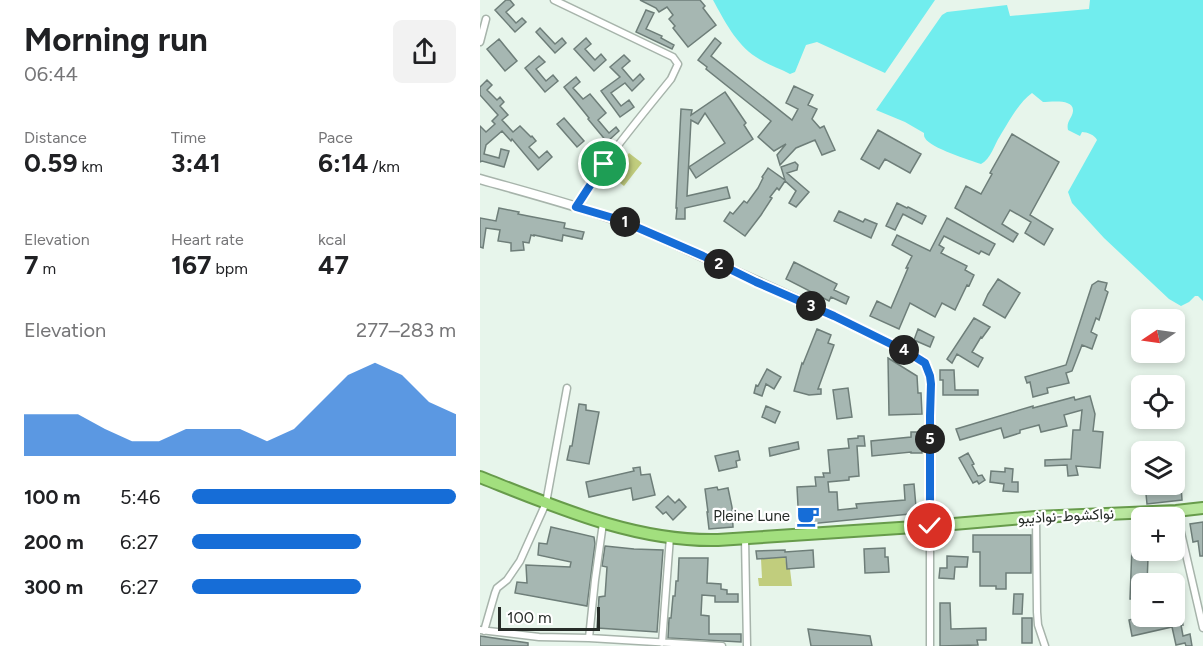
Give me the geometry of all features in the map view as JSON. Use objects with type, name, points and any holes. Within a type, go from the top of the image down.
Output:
[{"type":"highway","points":[[480,477],[603,523],[670,537],[699,540],[930,526]]},
{"type":"main road","name":"نواكشوط-نواذيبو","points":[[1185,510],[1203,508]]},
{"type":"main road","name":"نواكشوط-نواذيبو","points":[[930,526],[1036,517],[1131,513]]},
{"type":"street","points":[[554,0],[673,57],[678,64],[671,79],[604,164],[576,207]]},
{"type":"street","points":[[480,42],[486,19]]},
{"type":"street","points":[[480,179],[620,220],[834,316],[925,363],[931,384],[930,646]]},
{"type":"street","points":[[567,388],[546,503],[520,561],[507,580],[497,588],[482,631],[641,644],[722,646]]},
{"type":"street","points":[[1036,517],[1036,612],[1045,646]]},
{"type":"street","points":[[589,638],[603,523]]},
{"type":"street","points":[[662,643],[670,537]]},
{"type":"street","points":[[745,538],[747,646]]},
{"type":"street","points":[[1185,550],[1203,628]]},
{"type":"green space","points":[[629,153],[642,163],[624,186],[611,176]]},
{"type":"green space","points":[[785,557],[787,569],[790,569],[792,586],[759,586],[758,578],[762,578],[761,559]]},
{"type":"water","points":[[713,0],[935,0],[885,73],[817,42],[806,45],[795,72],[790,74],[749,52],[731,31]]},
{"type":"water","points":[[1090,0],[1203,0],[1203,301],[1195,296],[1181,306],[1169,299],[1104,238],[1072,203],[1068,192],[1097,140],[1088,133],[1082,132],[1080,136],[1068,130],[1073,111],[1070,104],[1043,102],[1032,93],[1018,107],[990,155],[981,164],[934,146],[928,142],[924,133],[876,110],[942,15],[947,12],[1007,5],[1010,16],[1089,9]]},
{"type":"building","points":[[506,0],[510,0],[514,5],[506,12],[516,23],[522,18],[526,22],[515,32],[495,10]]},
{"type":"building","points":[[640,0],[700,0],[716,25],[688,47],[673,28],[675,26],[669,19],[673,15],[667,7],[659,12]]},
{"type":"building","points":[[646,10],[654,13],[646,29],[662,36],[661,38],[674,45],[672,49],[636,32]]},
{"type":"building","points":[[540,28],[555,44],[562,38],[566,43],[555,53],[536,32]]},
{"type":"building","points":[[586,38],[591,44],[585,49],[595,60],[601,54],[606,60],[594,71],[574,49]]},
{"type":"building","points":[[715,38],[721,43],[711,56],[792,120],[798,109],[786,103],[794,86],[813,95],[808,105],[817,109],[812,119],[820,128],[824,126],[835,150],[822,155],[815,140],[796,148],[780,165],[777,155],[786,144],[774,151],[758,137],[771,121],[698,60]]},
{"type":"building","points":[[499,39],[517,61],[505,71],[487,49]]},
{"type":"building","points":[[624,55],[630,61],[622,68],[633,81],[640,74],[644,79],[632,91],[625,83],[611,93],[621,106],[629,100],[634,107],[620,117],[601,91],[620,77],[610,67]]},
{"type":"building","points":[[539,56],[545,62],[536,69],[546,81],[553,75],[558,81],[545,92],[525,68]]},
{"type":"building","points":[[576,77],[580,82],[573,88],[583,99],[590,94],[606,113],[598,120],[609,133],[616,127],[619,131],[607,142],[564,87]]},
{"type":"building","points":[[487,80],[492,85],[487,90],[497,100],[500,97],[504,102],[500,106],[508,115],[502,120],[513,132],[520,126],[532,136],[536,141],[529,147],[539,158],[547,151],[552,157],[538,170],[512,139],[511,141],[502,131],[486,145],[484,154],[499,158],[501,149],[509,151],[504,167],[480,162],[480,126],[486,132],[495,124],[492,121],[498,115],[480,95],[480,87]]},
{"type":"building","points":[[725,92],[746,123],[744,125],[753,139],[696,178],[689,167],[725,143],[705,113],[698,124],[691,120],[687,196],[727,187],[730,198],[685,208],[685,219],[676,219],[681,109],[692,110],[691,115]]},
{"type":"building","points":[[564,118],[584,141],[577,147],[557,124]]},
{"type":"building","points":[[878,130],[921,154],[910,173],[885,159],[879,169],[861,159]]},
{"type":"building","points":[[1012,134],[1059,162],[1030,215],[1053,229],[1044,245],[1025,233],[1031,222],[1010,210],[1002,224],[1018,234],[1013,242],[955,208],[966,186],[981,194]]},
{"type":"building","points":[[795,162],[798,165],[797,170],[787,173],[809,192],[796,207],[789,203],[796,191],[785,181],[770,197],[772,198],[745,236],[724,221],[730,212],[733,214],[744,201],[747,203],[768,168],[785,180],[781,167]]},
{"type":"building","points":[[897,203],[926,216],[922,224],[903,214],[895,230],[886,226]]},
{"type":"building","points":[[499,208],[565,223],[564,228],[584,232],[582,239],[563,235],[562,241],[531,235],[529,243],[523,242],[524,250],[511,251],[511,243],[498,241],[500,230],[486,228],[483,248],[480,247],[480,218],[496,221]]},
{"type":"building","points":[[839,211],[863,222],[865,219],[877,224],[871,238],[834,221]]},
{"type":"building","points":[[947,218],[995,244],[989,255],[981,251],[979,254],[944,236],[939,245],[944,248],[941,253],[967,266],[965,270],[974,275],[955,310],[942,303],[935,317],[910,303],[899,329],[870,316],[877,301],[891,308],[912,256],[892,245],[897,235],[930,251]]},
{"type":"building","points":[[794,262],[837,284],[834,290],[849,297],[846,304],[831,297],[829,301],[786,279]]},
{"type":"building","points":[[998,279],[1020,293],[1005,318],[983,305]]},
{"type":"building","points":[[1098,281],[1107,283],[1105,290],[1108,292],[1099,320],[1096,318],[1091,332],[1097,335],[1092,349],[1082,345],[1072,371],[1066,373],[1069,383],[1047,388],[1048,393],[1033,397],[1030,382],[1027,383],[1025,377],[1066,365],[1092,285]]},
{"type":"building","points":[[974,318],[990,327],[972,352],[983,358],[978,367],[957,354],[952,363],[947,359]]},
{"type":"building","points":[[817,329],[831,335],[828,343],[834,345],[818,389],[821,389],[821,394],[809,395],[794,391],[802,363]]},
{"type":"building","points":[[918,329],[934,337],[930,347],[914,340]]},
{"type":"building","points":[[888,358],[917,376],[922,414],[889,415]]},
{"type":"building","points":[[767,369],[781,377],[774,389],[766,384],[762,396],[754,393],[756,385],[758,386]]},
{"type":"building","points":[[940,370],[954,370],[955,390],[978,390],[978,395],[943,395]]},
{"type":"building","points":[[848,388],[852,417],[837,419],[833,390]]},
{"type":"building","points":[[1090,396],[1095,414],[1093,431],[1103,432],[1100,468],[1076,466],[1078,475],[1068,476],[1067,465],[1045,466],[1045,460],[1071,459],[1073,430],[1080,430],[1082,410],[1064,415],[1067,426],[1041,432],[1039,425],[1020,430],[1020,433],[1004,438],[1001,428],[960,440],[956,429],[1033,406],[1033,408],[1074,397],[1075,400]]},
{"type":"building","points":[[579,404],[586,405],[586,410],[599,412],[589,464],[567,460],[570,446],[572,446]]},
{"type":"building","points":[[766,406],[780,412],[775,423],[762,417]]},
{"type":"building","points":[[911,432],[921,432],[922,453],[872,456],[871,441],[911,437]]},
{"type":"building","points":[[858,436],[864,436],[865,446],[857,446],[859,476],[849,477],[849,480],[828,482],[829,492],[837,492],[838,510],[857,508],[856,504],[905,500],[904,485],[914,484],[916,507],[910,514],[799,525],[797,487],[816,486],[815,477],[824,477],[823,473],[830,473],[828,450],[849,448],[848,439],[858,438]]},
{"type":"building","points":[[798,442],[799,449],[770,456],[769,448]]},
{"type":"building","points":[[738,451],[740,460],[736,461],[737,467],[719,471],[715,456]]},
{"type":"building","points":[[968,453],[978,476],[982,475],[985,480],[979,484],[977,481],[973,483],[959,458]]},
{"type":"building","points":[[640,467],[641,475],[650,474],[655,495],[633,500],[631,488],[589,497],[586,482],[634,471],[633,468]]},
{"type":"building","points":[[1005,468],[1013,469],[1012,482],[1018,482],[1018,492],[1003,491],[1004,484],[990,482],[991,471],[1005,472]]},
{"type":"building","points":[[717,487],[718,490],[728,488],[733,527],[709,529],[705,489]]},
{"type":"building","points":[[1146,495],[1182,495],[1182,500],[1147,504]]},
{"type":"building","points":[[668,496],[675,503],[679,499],[686,507],[673,520],[666,512],[663,514],[656,507]]},
{"type":"building","points":[[1203,522],[1203,556],[1200,556],[1198,541],[1193,542],[1190,524]]},
{"type":"building","points":[[551,527],[594,537],[587,606],[515,593],[517,582],[527,583],[526,565],[570,567],[571,562],[538,555],[539,543],[547,544]]},
{"type":"building","points":[[973,535],[1031,535],[1031,573],[1006,573],[1006,589],[996,589],[996,586],[980,586],[980,552],[973,552]]},
{"type":"building","points":[[605,546],[663,550],[657,632],[597,628],[599,597],[605,596],[607,567],[602,566]]},
{"type":"building","points":[[885,548],[889,572],[865,573],[864,549]]},
{"type":"building","points":[[785,550],[785,552],[813,550],[814,567],[787,569],[786,557],[757,559],[756,551]]},
{"type":"building","points":[[947,556],[968,557],[967,567],[955,567],[954,579],[939,578],[940,568],[947,568]]},
{"type":"building","points":[[679,558],[708,558],[707,583],[721,584],[721,589],[727,590],[727,594],[738,594],[738,602],[715,602],[715,596],[702,595],[701,615],[709,616],[709,634],[741,634],[741,642],[668,638],[669,618],[671,618],[676,581],[678,581]]},
{"type":"building","points":[[1131,561],[1148,561],[1147,573],[1131,573]]},
{"type":"building","points":[[1014,594],[1023,594],[1022,614],[1013,614]]},
{"type":"building","points":[[940,603],[950,603],[951,629],[986,628],[986,640],[977,640],[978,645],[940,646]]},
{"type":"building","points":[[1022,618],[1032,618],[1032,643],[1022,643]]},
{"type":"building","points":[[1131,619],[1131,627],[1172,627],[1132,636],[1129,620]]},
{"type":"building","points":[[1172,627],[1181,627],[1183,636],[1190,634],[1192,646],[1186,646],[1185,643],[1176,645]]},
{"type":"building","points":[[808,629],[870,636],[872,646],[811,646]]},
{"type":"building","points":[[480,636],[528,643],[528,646],[480,646]]},
{"type":"place","name":"Pleine Lune","points":[[808,516]]},
{"type":"route","points":[[604,164],[576,207],[620,220],[703,256],[834,316],[925,363],[931,384],[930,526]]}]
